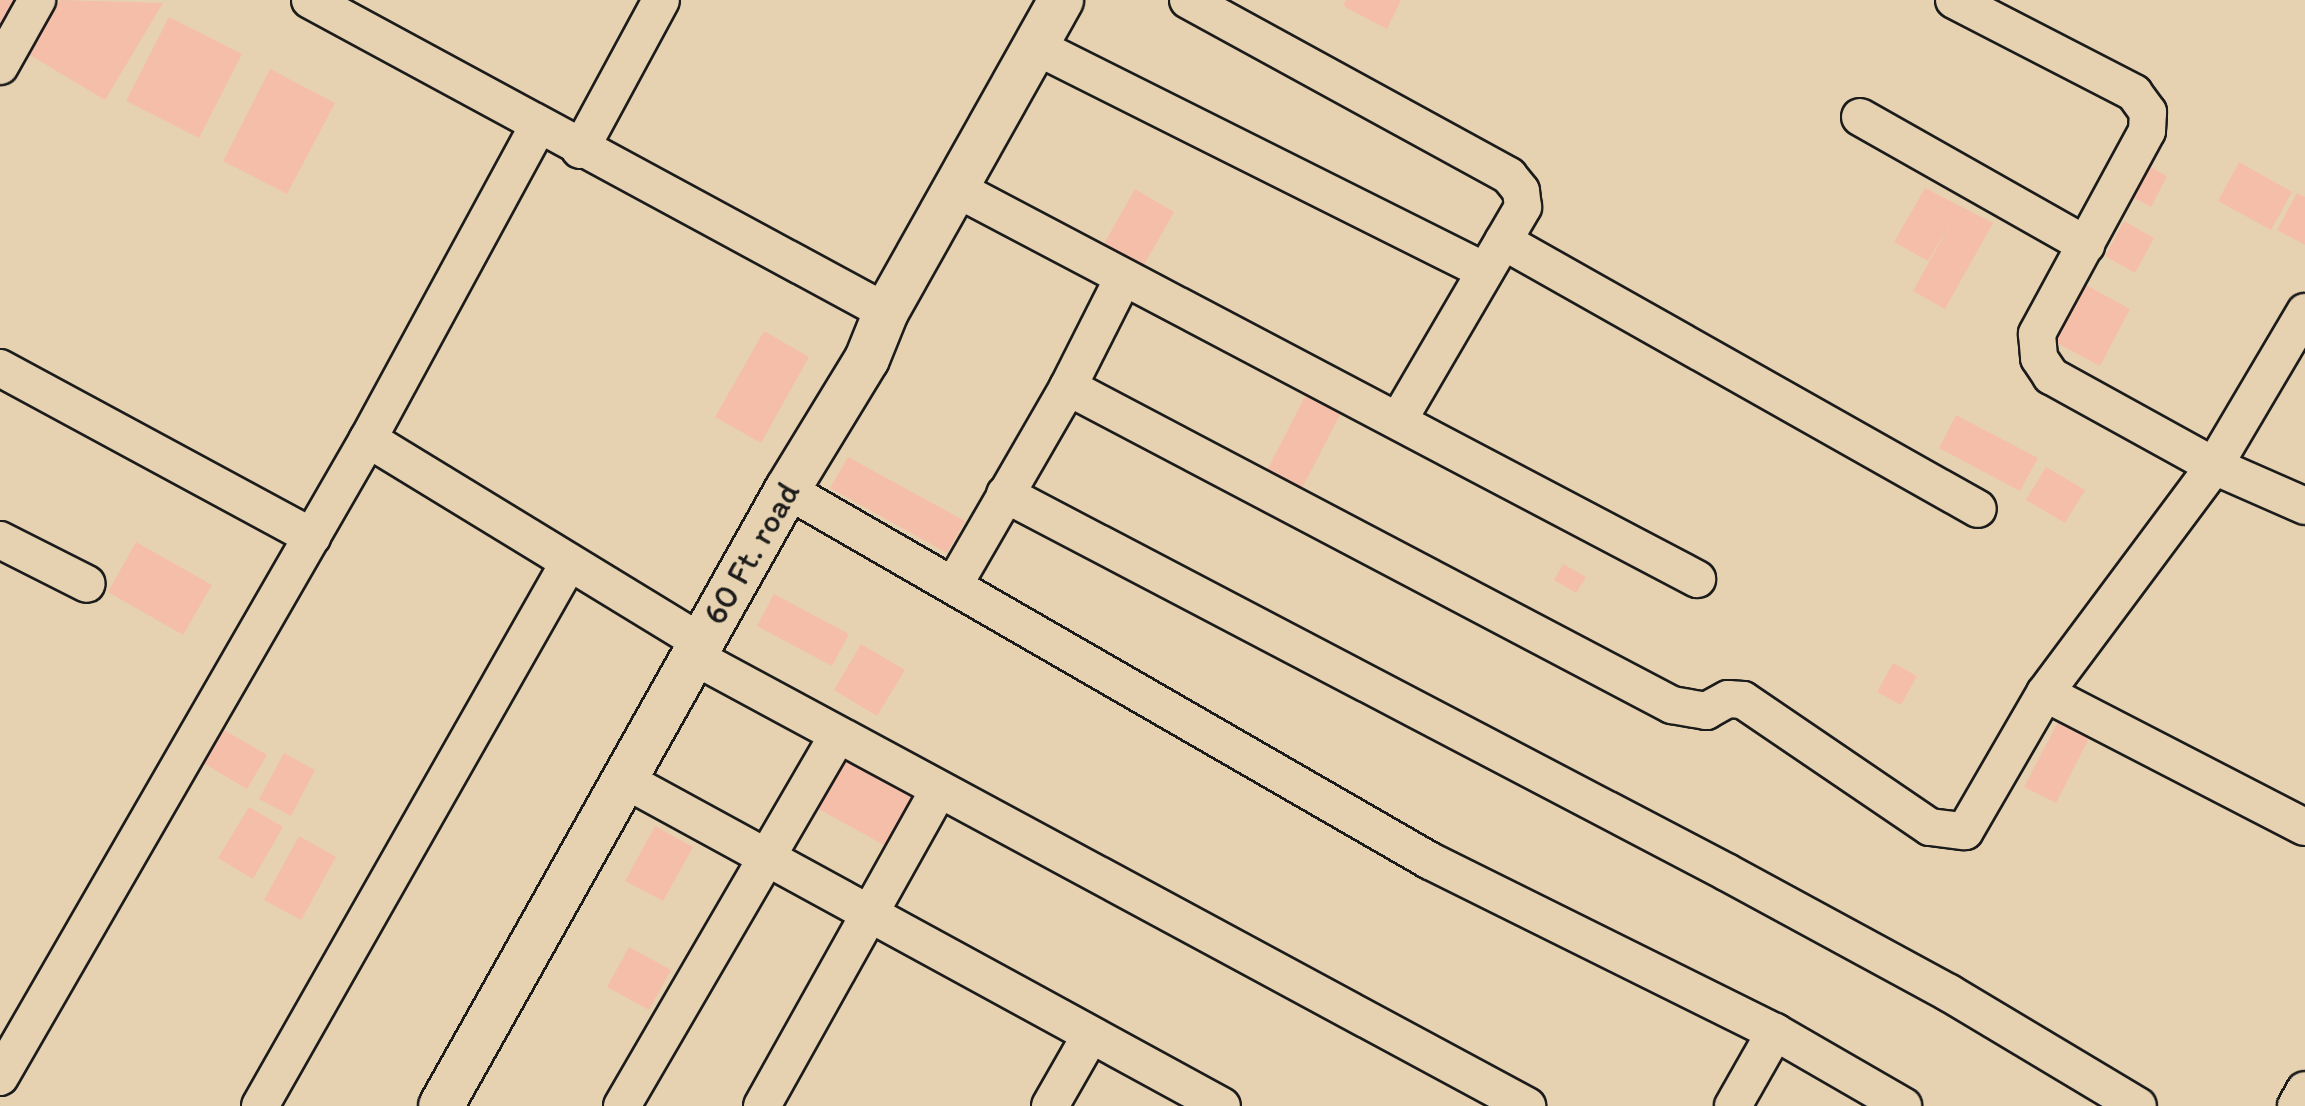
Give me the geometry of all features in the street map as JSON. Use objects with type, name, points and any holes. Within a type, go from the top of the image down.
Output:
[{"type":"street","points":[[0,66],[37,0]]},
{"type":"street","points":[[310,0],[580,150],[886,312]]},
{"type":"street","points":[[580,150],[661,0]]},
{"type":"street","points":[[1188,0],[1509,176],[1521,191],[1523,207],[1399,419]]},
{"type":"street","points":[[1954,0],[2134,93],[2148,112],[2147,131],[2037,334],[2039,358],[2051,376],[2214,466],[2305,506]]},
{"type":"street","name":"60 Ft. road","points":[[441,1106],[787,490],[867,359],[886,312],[1035,46],[1056,2]]},
{"type":"street","points":[[1035,46],[1494,256],[1978,509]]},
{"type":"street","points":[[1860,117],[2086,245]]},
{"type":"street","points":[[0,1077],[368,439],[538,126]]},
{"type":"street","points":[[955,188],[1399,419],[1697,579]]},
{"type":"street","points":[[955,583],[1068,387],[1123,278]]},
{"type":"street","points":[[1068,387],[1672,705],[1691,712],[1728,699],[1750,703],[1930,827],[1965,831],[2045,693],[2214,466],[2305,312]]},
{"type":"street","points":[[0,368],[312,537]]},
{"type":"street","points":[[368,439],[837,736],[1527,1106]]},
{"type":"street","points":[[787,490],[955,583],[1430,861],[1775,1032],[1903,1106]]},
{"type":"street","points":[[1005,494],[1728,873],[1949,993],[2138,1106]]},
{"type":"street","points":[[0,540],[87,584]]},
{"type":"street","points":[[260,1106],[568,564]]},
{"type":"street","points":[[2045,693],[2305,827]]},
{"type":"street","points":[[622,1106],[763,857],[837,736]]},
{"type":"street","points":[[625,780],[1089,1038],[1166,1093],[1222,1106]]},
{"type":"street","points":[[762,1106],[938,791]]},
{"type":"street","points":[[1733,1106],[1775,1032]]},
{"type":"street","points":[[1050,1106],[1089,1038]]},
{"type":"street","points":[[2296,1106],[2305,1090]]},
{"type":"building","points":[[0,0],[20,0],[0,34]]},
{"type":"building","points":[[60,0],[163,3],[105,100],[28,54]]},
{"type":"building","points":[[1346,0],[1401,0],[1387,29],[1343,6]]},
{"type":"building","points":[[169,17],[242,54],[199,138],[126,101]]},
{"type":"building","points":[[270,69],[335,103],[287,194],[223,161]]},
{"type":"building","points":[[2141,162],[2167,176],[2151,207],[2125,193]]},
{"type":"building","points":[[2239,162],[2292,192],[2271,230],[2218,201]]},
{"type":"building","points":[[1925,188],[1993,223],[1945,309],[1913,291],[1953,219],[1928,261],[1894,242]]},
{"type":"building","points":[[1135,189],[1174,212],[1136,279],[1097,256]]},
{"type":"building","points":[[2297,193],[2305,197],[2305,245],[2277,230]]},
{"type":"building","points":[[2124,221],[2154,238],[2135,273],[2105,256]]},
{"type":"building","points":[[2086,285],[2130,309],[2100,366],[2055,342]]},
{"type":"building","points":[[764,331],[809,357],[761,443],[715,417]]},
{"type":"building","points":[[1308,391],[1343,409],[1301,490],[1266,472]]},
{"type":"building","points":[[1956,415],[2038,458],[2020,491],[1939,448]]},
{"type":"building","points":[[848,457],[965,521],[947,553],[830,488]]},
{"type":"building","points":[[2046,467],[2085,490],[2065,523],[2026,500]]},
{"type":"building","points":[[136,542],[212,585],[183,635],[108,592]]},
{"type":"building","points":[[1563,564],[1586,577],[1576,593],[1554,580]]},
{"type":"building","points":[[774,594],[849,634],[832,666],[757,626]]},
{"type":"building","points":[[861,644],[905,670],[877,716],[834,690]]},
{"type":"building","points":[[1893,663],[1917,676],[1901,705],[1877,692]]},
{"type":"building","points":[[2058,722],[2089,738],[2056,803],[2024,787]]},
{"type":"building","points":[[212,723],[267,755],[247,789],[193,757]]},
{"type":"building","points":[[844,750],[924,794],[893,850],[813,806]]},
{"type":"building","points":[[284,753],[315,770],[291,816],[259,799]]},
{"type":"building","points":[[249,807],[283,827],[253,879],[218,858]]},
{"type":"building","points":[[655,826],[693,847],[663,901],[625,881]]},
{"type":"building","points":[[299,836],[336,857],[301,920],[264,900]]},
{"type":"building","points":[[629,947],[671,970],[649,1010],[607,987]]}]
